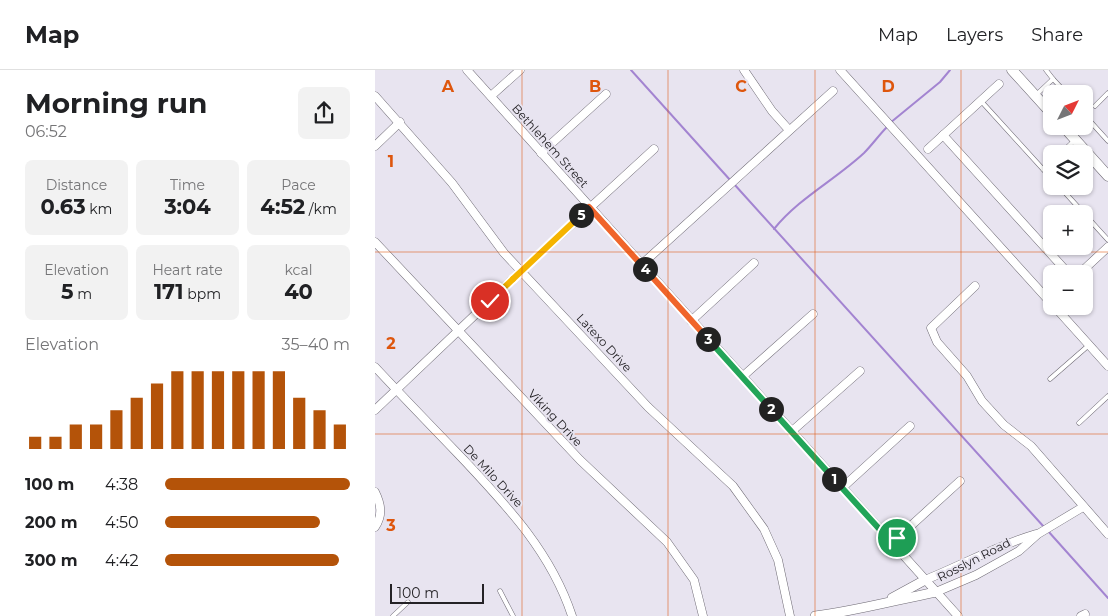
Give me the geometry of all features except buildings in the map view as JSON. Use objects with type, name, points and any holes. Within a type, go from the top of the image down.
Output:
[{"type":"main road","points":[[1012,70],[1043,104]]},
{"type":"main road","points":[[1076,144],[1108,176]]},
{"type":"street","name":"Bethlehem Street","points":[[467,70],[958,616]]},
{"type":"street","points":[[491,96],[520,70]]},
{"type":"street","points":[[744,70],[772,111],[789,130]]},
{"type":"street","points":[[840,70],[1043,294]]},
{"type":"street","points":[[928,149],[999,84]]},
{"type":"street","points":[[641,265],[833,91]]},
{"type":"street","points":[[541,153],[606,94]]},
{"type":"street","name":"Latexo Drive","points":[[375,96],[452,183],[504,253],[648,407],[733,486],[750,507],[764,529],[778,560],[790,616]]},
{"type":"street","points":[[375,146],[400,122]]},
{"type":"street","points":[[943,135],[1061,265]]},
{"type":"street","points":[[375,410],[589,207],[654,149]]},
{"type":"street","name":"Viking Drive","points":[[375,242],[580,460],[667,542],[693,580],[703,616]]},
{"type":"street","points":[[1089,265],[1108,247]]},
{"type":"street","points":[[691,320],[754,264]]},
{"type":"street","points":[[975,286],[931,328],[937,342],[967,376],[982,401],[1004,425],[1031,446],[1108,534]]},
{"type":"street","points":[[742,378],[813,314]]},
{"type":"street","points":[[1062,315],[1108,366]]},
{"type":"street","name":"De Milo Drive","points":[[375,367],[509,509],[531,536],[549,564],[566,598],[572,616]]},
{"type":"street","points":[[791,432],[860,371]]},
{"type":"street","points":[[842,488],[910,426]]},
{"type":"street","points":[[892,543],[960,481]]},
{"type":"street","points":[[375,492],[380,503],[381,516],[375,527]]},
{"type":"street","name":"Rosslyn Road","points":[[815,616],[849,614],[885,602],[936,592],[976,575],[1019,551],[1038,534],[1083,507]]},
{"type":"street","name":"Rosslyn Road","points":[[885,602],[925,580],[1013,541],[1038,534]]},
{"type":"lane","points":[[1046,70],[1059,85]]},
{"type":"lane","points":[[1035,95],[1053,79]]},
{"type":"lane","points":[[1095,106],[1108,94]]},
{"type":"lane","points":[[981,100],[1043,169]]},
{"type":"lane","points":[[1093,124],[1108,141]]},
{"type":"lane","points":[[1067,195],[1108,240]]},
{"type":"lane","points":[[1050,379],[1089,345]]},
{"type":"lane","points":[[1079,423],[1108,396]]},
{"type":"lane","points":[[500,591],[513,616]]},
{"type":"lane","points":[[393,616],[408,602]]},
{"type":"waterway","points":[[631,70],[731,181]]},
{"type":"waterway","points":[[890,123],[940,82],[950,70]]},
{"type":"waterway","points":[[774,229],[806,198],[853,163],[887,127]]},
{"type":"waterway","points":[[734,184],[1044,527]]},
{"type":"waterway","points":[[1048,531],[1108,598]]},
{"type":"route","points":[[490,301],[589,207],[892,543],[897,538]]}]
